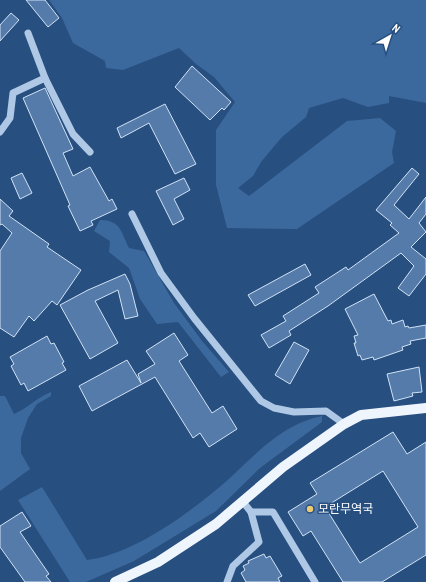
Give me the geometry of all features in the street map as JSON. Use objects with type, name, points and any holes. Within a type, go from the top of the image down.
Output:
[{"type":"main road","points":[[115,582],[158,562],[216,524],[283,467],[344,424],[361,415],[426,408]]},
{"type":"street","points":[[28,33],[45,78],[73,134],[90,152]]},
{"type":"street","points":[[0,132],[10,118],[13,93],[45,78]]},
{"type":"street","points":[[132,214],[161,273],[194,318],[262,401],[274,408],[294,412],[326,411],[344,424]]},
{"type":"street","points":[[227,582],[233,566],[259,542],[251,512],[243,502]]},
{"type":"street","points":[[251,512],[273,512],[315,582]]},
{"type":"shaded area","points":[[49,0],[426,0],[426,103],[389,96],[389,103],[368,107],[343,98],[309,108],[306,117],[282,137],[261,162],[253,176],[238,188],[249,196],[347,121],[380,118],[396,131],[392,152],[394,163],[297,229],[227,228],[216,185],[216,130],[235,102],[214,77],[196,64],[179,48],[123,70],[106,68],[105,61],[73,43],[62,18]]},
{"type":"shaded area","points":[[100,220],[112,222],[116,225],[122,232],[129,248],[144,251],[174,303],[202,341],[229,372],[221,377],[178,322],[157,324],[140,299],[129,268],[109,252],[110,241],[94,231]]},
{"type":"shaded area","points":[[51,392],[51,396],[37,404],[28,418],[21,438],[21,453],[30,469],[0,491],[0,396],[5,396],[14,414]]},
{"type":"shaded area","points":[[322,416],[322,422],[260,468],[216,511],[134,561],[86,582],[70,582],[18,500],[42,487],[87,560],[105,556],[144,540],[163,529],[200,503],[261,449],[283,432],[295,425]]},
{"type":"building","points":[[26,0],[45,0],[59,18],[48,27]]},
{"type":"building","points":[[11,13],[19,20],[0,41],[0,25]]},
{"type":"building","points":[[192,66],[231,102],[224,110],[222,108],[210,120],[175,87]]},
{"type":"building","points":[[45,88],[73,149],[63,153],[73,176],[90,167],[109,201],[112,199],[117,209],[91,221],[93,225],[80,231],[23,98]]},
{"type":"building","points":[[165,104],[196,164],[175,174],[149,123],[121,138],[117,128]]},
{"type":"building","points":[[412,168],[419,174],[394,205],[409,219],[426,197],[426,214],[419,223],[426,232],[411,247],[426,259],[426,274],[409,296],[398,288],[414,266],[401,253],[328,306],[289,331],[291,335],[269,348],[261,335],[286,321],[283,316],[319,293],[315,287],[346,267],[348,270],[399,233],[390,225],[392,223],[376,210]]},
{"type":"building","points":[[22,173],[32,193],[20,199],[11,178]]},
{"type":"building","points":[[184,178],[190,190],[174,199],[184,219],[173,225],[156,191]]},
{"type":"building","points":[[0,199],[13,211],[9,216],[49,244],[47,247],[81,270],[57,305],[52,301],[34,321],[29,316],[14,337],[0,328],[0,251],[12,233],[2,224],[0,225]]},
{"type":"building","points":[[305,264],[311,275],[255,306],[248,295]]},
{"type":"building","points":[[125,274],[130,284],[138,316],[125,319],[118,290],[95,301],[118,343],[90,359],[60,305],[88,290]]},
{"type":"building","points":[[374,294],[388,321],[391,320],[392,324],[403,320],[405,327],[408,326],[409,328],[426,325],[426,338],[410,341],[411,344],[402,347],[403,350],[374,360],[373,357],[362,360],[360,355],[358,356],[354,343],[356,343],[354,336],[358,335],[345,309]]},
{"type":"building","points":[[174,333],[188,355],[179,361],[212,413],[223,406],[237,429],[209,447],[200,433],[193,438],[155,377],[92,411],[79,386],[127,360],[141,383],[138,374],[155,364],[146,351]]},
{"type":"building","points":[[47,336],[51,344],[54,343],[64,362],[62,363],[66,370],[28,391],[24,383],[21,385],[11,366],[14,364],[10,357]]},
{"type":"building","points":[[294,342],[309,350],[290,384],[275,375]]},
{"type":"building","points":[[419,367],[422,392],[412,393],[413,396],[394,401],[387,374]]},
{"type":"building","name":"모란무역국","points":[[393,432],[407,454],[426,442],[426,555],[382,582],[343,582],[311,531],[303,536],[288,512],[317,494],[310,483]],"holes":[[[383,471],[418,527],[360,563],[325,507]]]},
{"type":"building","points":[[22,512],[31,526],[20,532],[49,574],[46,576],[51,582],[25,582],[0,547],[0,526]]},
{"type":"building","points":[[264,554],[266,558],[270,556],[282,576],[278,578],[280,582],[246,582],[241,573],[245,570],[243,566],[249,563],[248,561]]},
{"type":"place","name":"모란무역국","points":[[310,509]]}]
